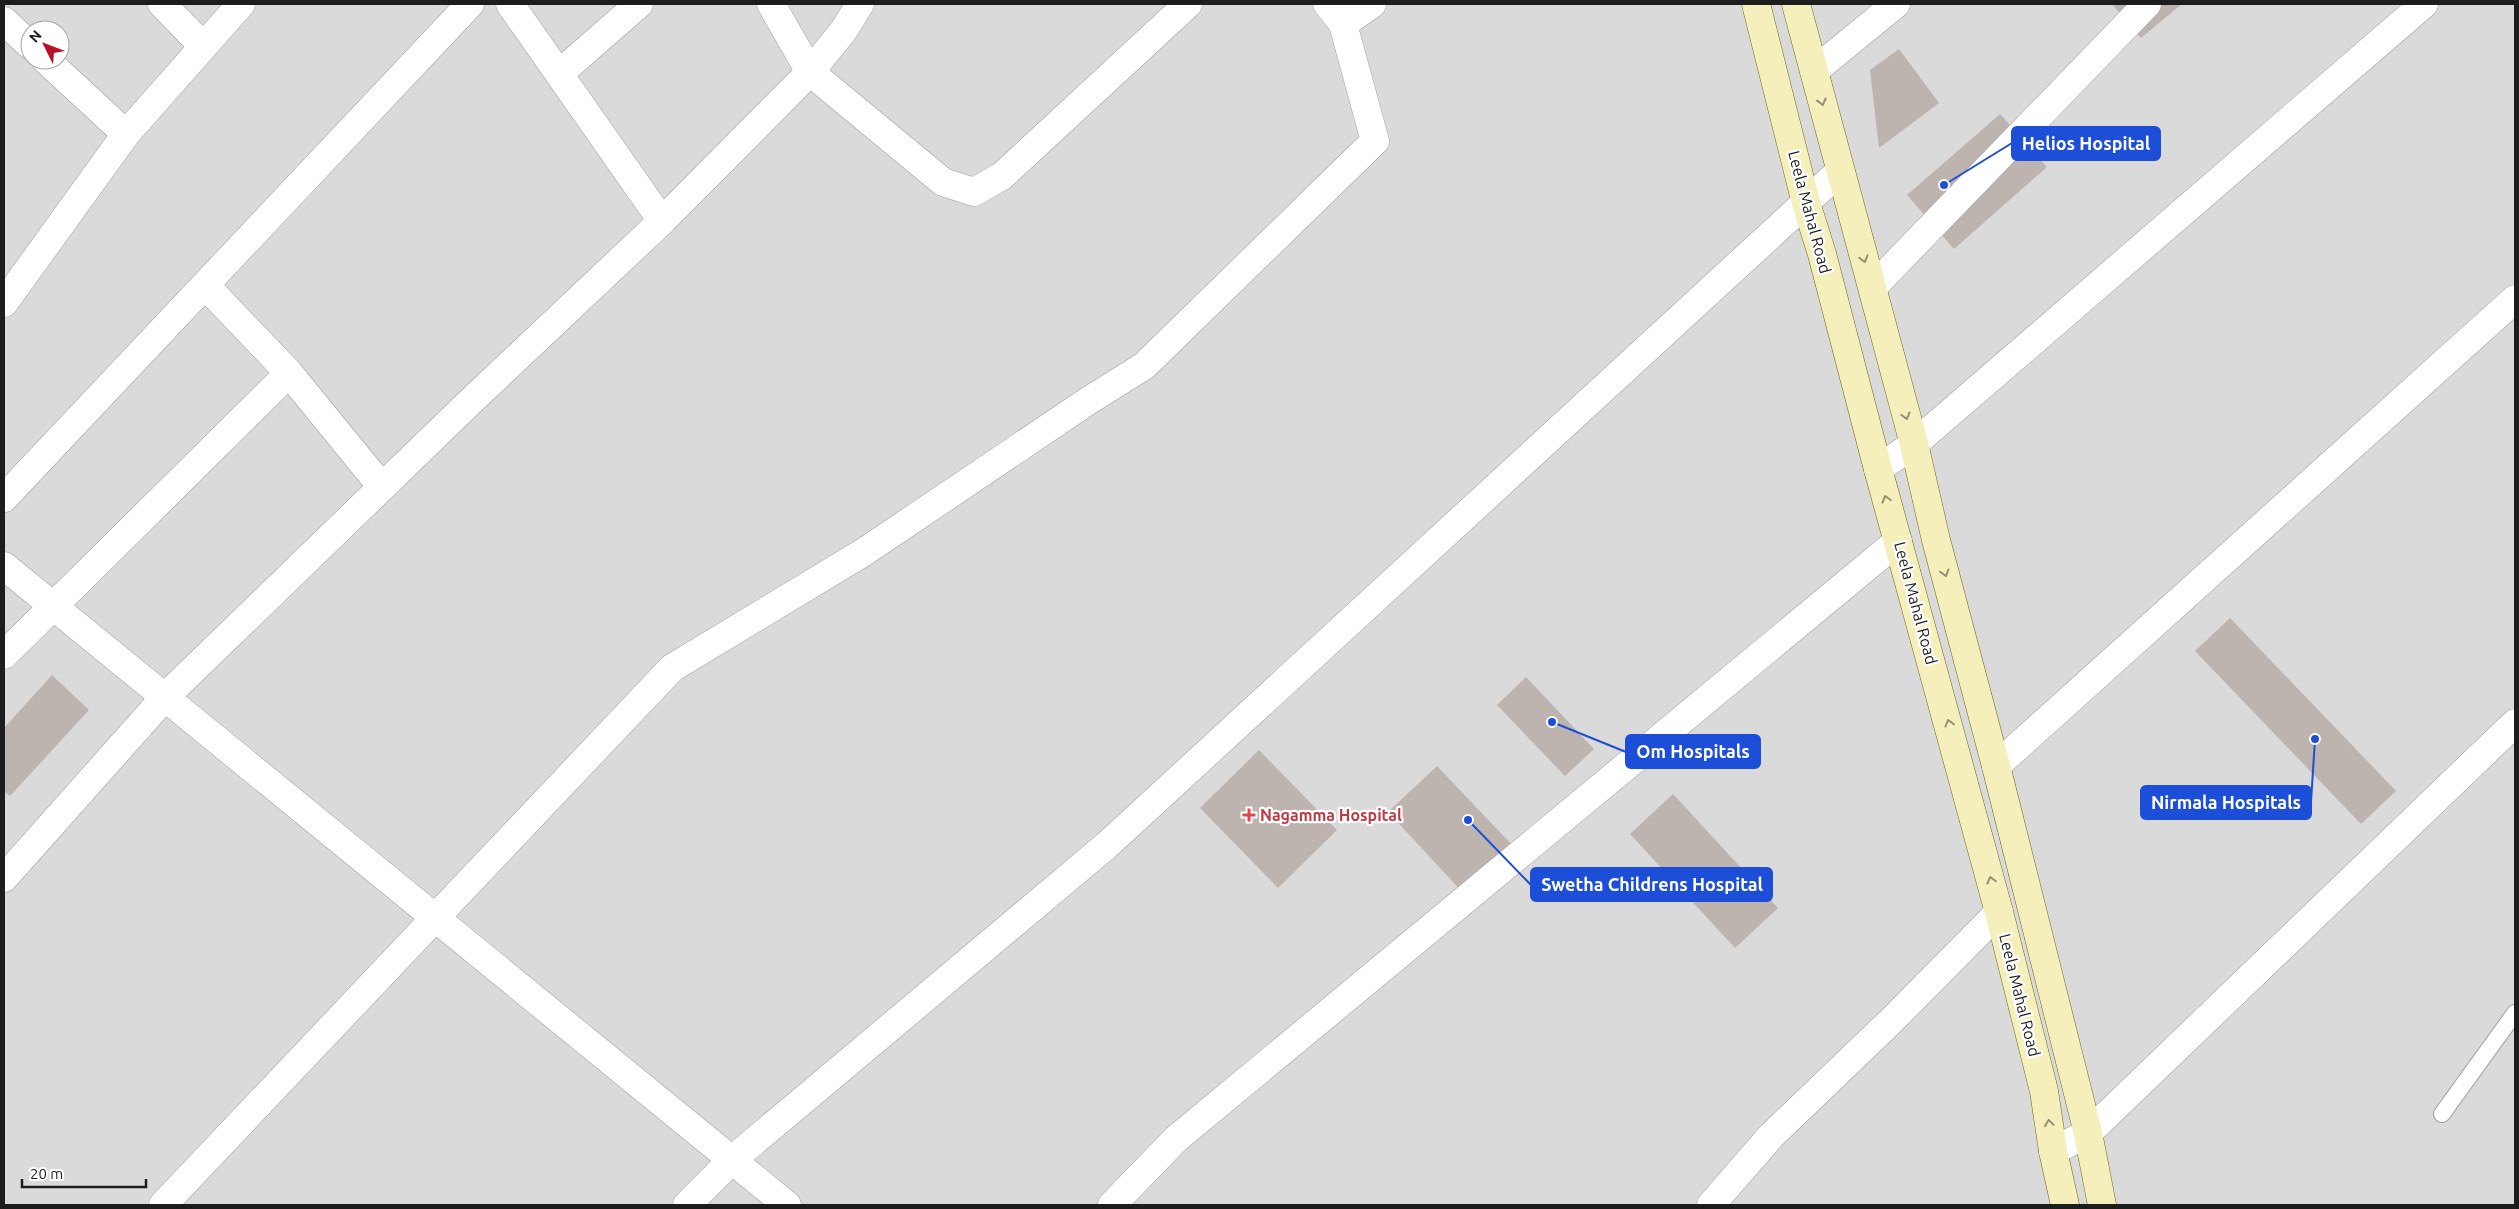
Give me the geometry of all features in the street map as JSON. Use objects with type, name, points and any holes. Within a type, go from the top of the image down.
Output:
[{"type":"main road","name":"Leela Mahal Road","points":[[1756,4],[1806,203],[1822,254],[1878,469],[1999,912],[2044,1091],[2053,1152],[2065,1205]]},
{"type":"main road","name":"Leela Mahal Road","points":[[1796,4],[1914,444],[1936,540],[1996,766],[2088,1133],[2102,1205]]},
{"type":"street","points":[[162,4],[203,46]]},
{"type":"street","points":[[4,303],[126,134],[241,4]]},
{"type":"street","points":[[4,498],[470,4]]},
{"type":"street","points":[[510,4],[662,221]]},
{"type":"street","points":[[560,73],[639,4]]},
{"type":"street","points":[[771,4],[810,72],[943,182],[974,192],[1002,176],[1188,4]]},
{"type":"street","points":[[4,878],[165,698],[382,487],[662,221],[810,72],[844,30],[860,4]]},
{"type":"street","points":[[163,1205],[672,668],[864,552],[1088,401],[1144,366],[1375,141],[1335,14],[1372,4]]},
{"type":"street","points":[[1814,71],[1896,4]]},
{"type":"street","points":[[1873,288],[2148,4]]},
{"type":"street","points":[[1878,469],[1914,444],[2424,4]]},
{"type":"street","points":[[4,21],[20,36]]},
{"type":"street","points":[[57,70],[126,134]]},
{"type":"street","points":[[687,1205],[732,1160],[1107,845],[1840,171]]},
{"type":"street","points":[[205,285],[289,373],[382,487]]},
{"type":"street","points":[[1996,766],[2515,299]]},
{"type":"street","points":[[4,655],[289,373]]},
{"type":"street","points":[[1112,1205],[1176,1138],[1898,541]]},
{"type":"street","points":[[4,566],[787,1205]]},
{"type":"street","points":[[2053,1152],[2088,1133],[2515,723]]},
{"type":"street","points":[[1711,1205],[1771,1136],[1890,1022],[1999,912]]},
{"type":"lane","points":[[2442,1114],[2515,1013]]},
{"type":"shaded area","points":[[4,4],[2515,4],[2515,1205],[4,1205]]},
{"type":"building","points":[[2112,4],[2182,4],[2141,38]]},
{"type":"building","points":[[1899,49],[1939,103],[1879,148],[1870,70]]},
{"type":"building","points":[[2000,114],[2047,167],[1954,249],[1907,195]]},
{"type":"building","points":[[2230,618],[2396,791],[2361,824],[2195,651]]},
{"type":"building","points":[[52,675],[89,710],[10,796],[4,791],[4,728]]},
{"type":"building","points":[[1526,677],[1594,749],[1565,776],[1497,705]]},
{"type":"building","points":[[1259,750],[1337,830],[1278,888],[1200,808]]},
{"type":"building","points":[[1437,766],[1516,849],[1466,896],[1388,812]]},
{"type":"building","points":[[1673,794],[1778,908],[1735,948],[1630,834]]},
{"type":"place","name":"Helios Hospital","points":[[1944,185]]},
{"type":"place","name":"Om Hospitals","points":[[1552,722]]},
{"type":"place","name":"Nirmala Hospitals","points":[[2315,739]]},
{"type":"place","name":"Nagamma Hospital","points":[[1249,815]]},
{"type":"place","name":"Swetha Childrens Hospital","points":[[1468,820]]}]
